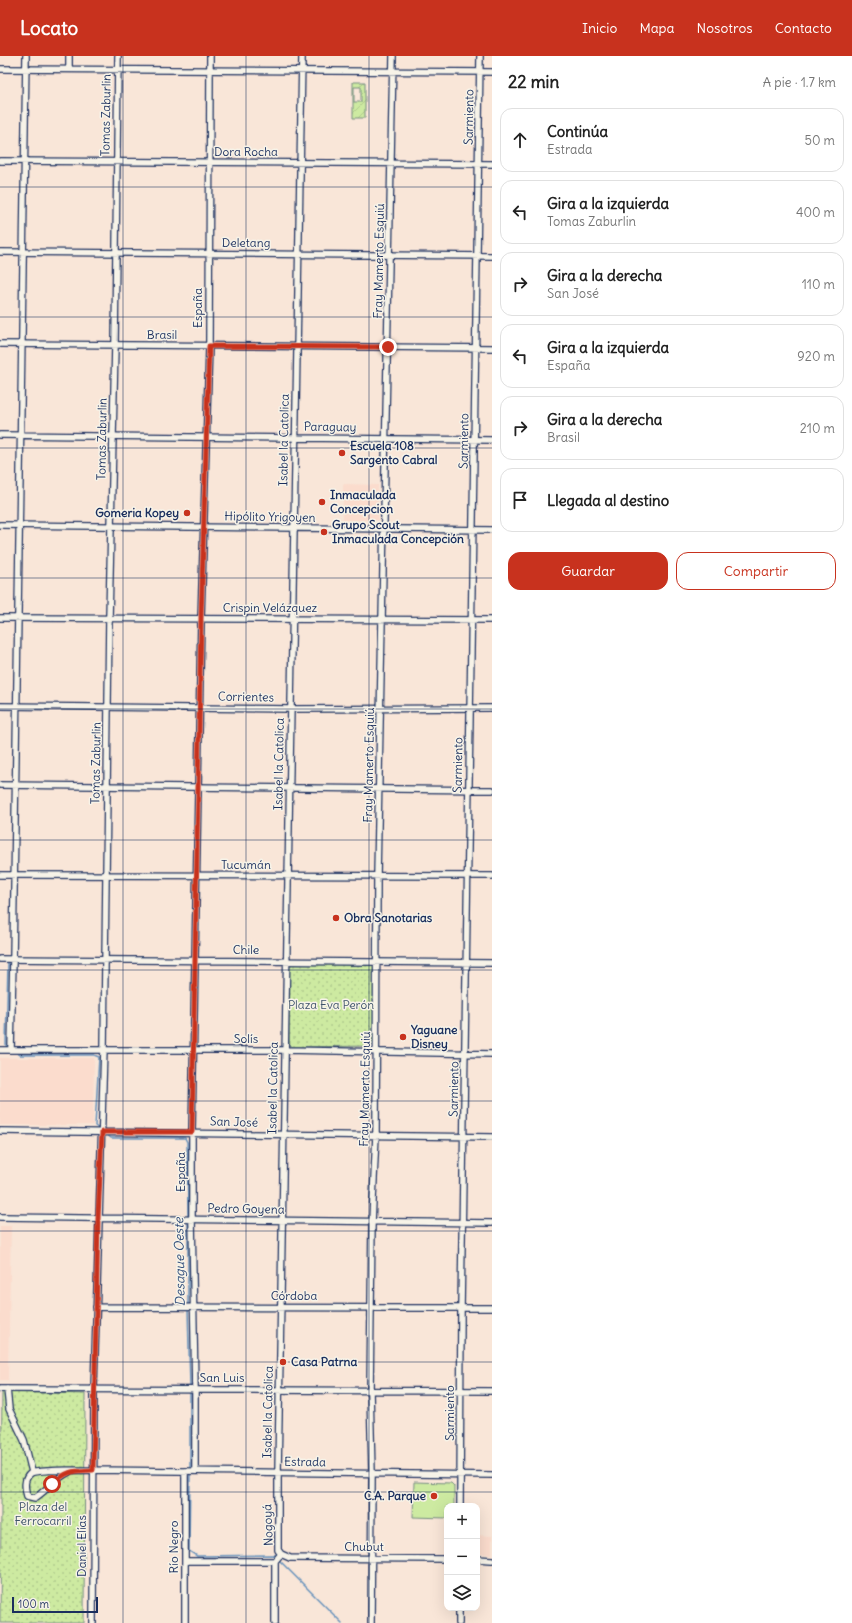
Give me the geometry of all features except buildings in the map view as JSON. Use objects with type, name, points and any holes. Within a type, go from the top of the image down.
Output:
[{"type":"street","points":[[11,1050],[26,56]]},
{"type":"street","points":[[69,56],[69,69]]},
{"type":"street","name":"Tomas Zaburlin","points":[[93,1470],[98,1218],[104,1049],[108,618],[115,345],[118,56]]},
{"type":"street","name":"España","points":[[195,1471],[192,1132],[201,619],[209,346],[210,56]]},
{"type":"street","name":"Isabel la Catolica","points":[[278,1472],[302,56]]},
{"type":"street","name":"Fray Mamerto Esquiú","points":[[371,1623],[372,1474],[370,1391],[372,1222],[376,1135],[377,876],[393,56]]},
{"type":"street","name":"Sarmiento","points":[[460,1503],[461,1308],[480,164],[480,56]]},
{"type":"street","points":[[0,69],[492,72]]},
{"type":"street","name":"Dora Rocha","points":[[0,161],[492,164]]},
{"type":"street","name":"Deletang","points":[[0,252],[492,256]]},
{"type":"street","name":"Brasil","points":[[0,344],[492,348]]},
{"type":"street","name":"Paraguay","points":[[0,435],[492,440]]},
{"type":"street","name":"Hipólito Yrigoyen","points":[[0,525],[492,530]]},
{"type":"street","name":"Crispin Velázquez","points":[[0,618],[492,620]]},
{"type":"street","name":"Corrientes","points":[[0,706],[290,709],[492,708]]},
{"type":"street","points":[[0,785],[492,790]]},
{"type":"street","name":"Tucumán","points":[[0,875],[492,876]]},
{"type":"street","name":"Chile","points":[[0,960],[492,962]]},
{"type":"street","name":"Solís","points":[[0,1050],[285,1050],[492,1054]]},
{"type":"street","name":"San José","points":[[0,1131],[192,1132],[283,1135],[492,1137]]},
{"type":"street","name":"Pedro Goyena","points":[[0,1217],[492,1223]]},
{"type":"street","name":"Córdoba","points":[[96,1307],[193,1306],[280,1308],[492,1308]]},
{"type":"street","name":"San Luis","points":[[0,1389],[492,1391]]},
{"type":"street","points":[[7,1389],[9,1409],[24,1440],[32,1472],[26,1478],[25,1488],[27,1496],[35,1498],[44,1492],[62,1475],[69,1472]]},
{"type":"street","name":"Estrada","points":[[32,1472],[69,1472],[93,1470],[492,1475]]},
{"type":"street","name":"Daniel Elías","points":[[93,1470],[93,1623]]},
{"type":"street","name":"Río Negro","points":[[185,1471],[185,1623]]},
{"type":"street","name":"Nogoyá","points":[[275,1623],[278,1558],[278,1472]]},
{"type":"street","name":"Chubut","points":[[185,1561],[278,1558],[444,1559]]},
{"type":"street","points":[[480,1559],[492,1560]]},
{"type":"street","points":[[459,1611],[459,1623]]},
{"type":"shaded area","points":[[343,484],[378,485],[378,520],[343,520]]},
{"type":"shaded area","points":[[0,1058],[94,1058],[93,1125],[0,1125]]},
{"type":"shaded area","points":[[0,1226],[11,1226],[8,1380],[0,1380]]},
{"type":"shaded area","points":[[480,1535],[492,1536],[492,1554],[480,1554]]},
{"type":"green space","points":[[353,82],[365,82],[365,118],[353,118]],"holes":[[[354,87],[361,87],[361,102],[354,102]]]},
{"type":"green space","name":"Plaza Eva Perón","points":[[292,963],[372,964],[374,967],[374,1042],[371,1046],[292,1047],[289,1045],[289,969]]},
{"type":"green space","name":"Plaza del Ferrocarril","points":[[2,1392],[85,1394],[84,1623],[0,1623]]},
{"type":"green space","name":"C.A. Parque","points":[[414,1482],[451,1483],[454,1486],[454,1503],[444,1503],[444,1518],[413,1517]]},
{"type":"waterway","name":"Desague Oeste","points":[[8,963],[6,1045],[9,1048]]},
{"type":"waterway","name":"Desague Oeste","points":[[16,1052],[20,1055],[94,1055],[99,1057],[95,1126],[98,1128]]},
{"type":"waterway","name":"Desague Oeste","points":[[106,1134],[111,1138],[185,1138],[187,1142],[188,1217]]},
{"type":"waterway","name":"Desague Oeste","points":[[188,1221],[188,1305]]},
{"type":"waterway","name":"Desague Oeste","points":[[188,1309],[190,1387]]},
{"type":"waterway","name":"Desague Oeste","points":[[190,1391],[190,1467]]},
{"type":"waterway","name":"Desague Oeste","points":[[190,1475],[189,1551],[197,1556],[275,1555],[277,1557]]},
{"type":"waterway","name":"Desague Oeste","points":[[279,1560],[342,1623]]},
{"type":"place","name":"Escuela 108 Sargento Cabral","points":[[342,453]]},
{"type":"place","name":"Inmaculada Concepcion","points":[[322,502]]},
{"type":"place","name":"Gomeria Kopey","points":[[187,513]]},
{"type":"place","name":"Grupo Scout Inmaculada Concepción","points":[[324,532]]},
{"type":"place","name":"Obra Sanotarias","points":[[336,918]]},
{"type":"place","name":"Yaguane Disney","points":[[403,1037]]},
{"type":"place","name":"Casa Patrna","points":[[283,1362]]},
{"type":"place","name":"C.A. Parque","points":[[434,1496]]},
{"type":"route","points":[[52,1484],[62,1475],[69,1472],[93,1470],[98,1218],[102,1132],[192,1132],[201,619],[209,346],[388,347]]}]
